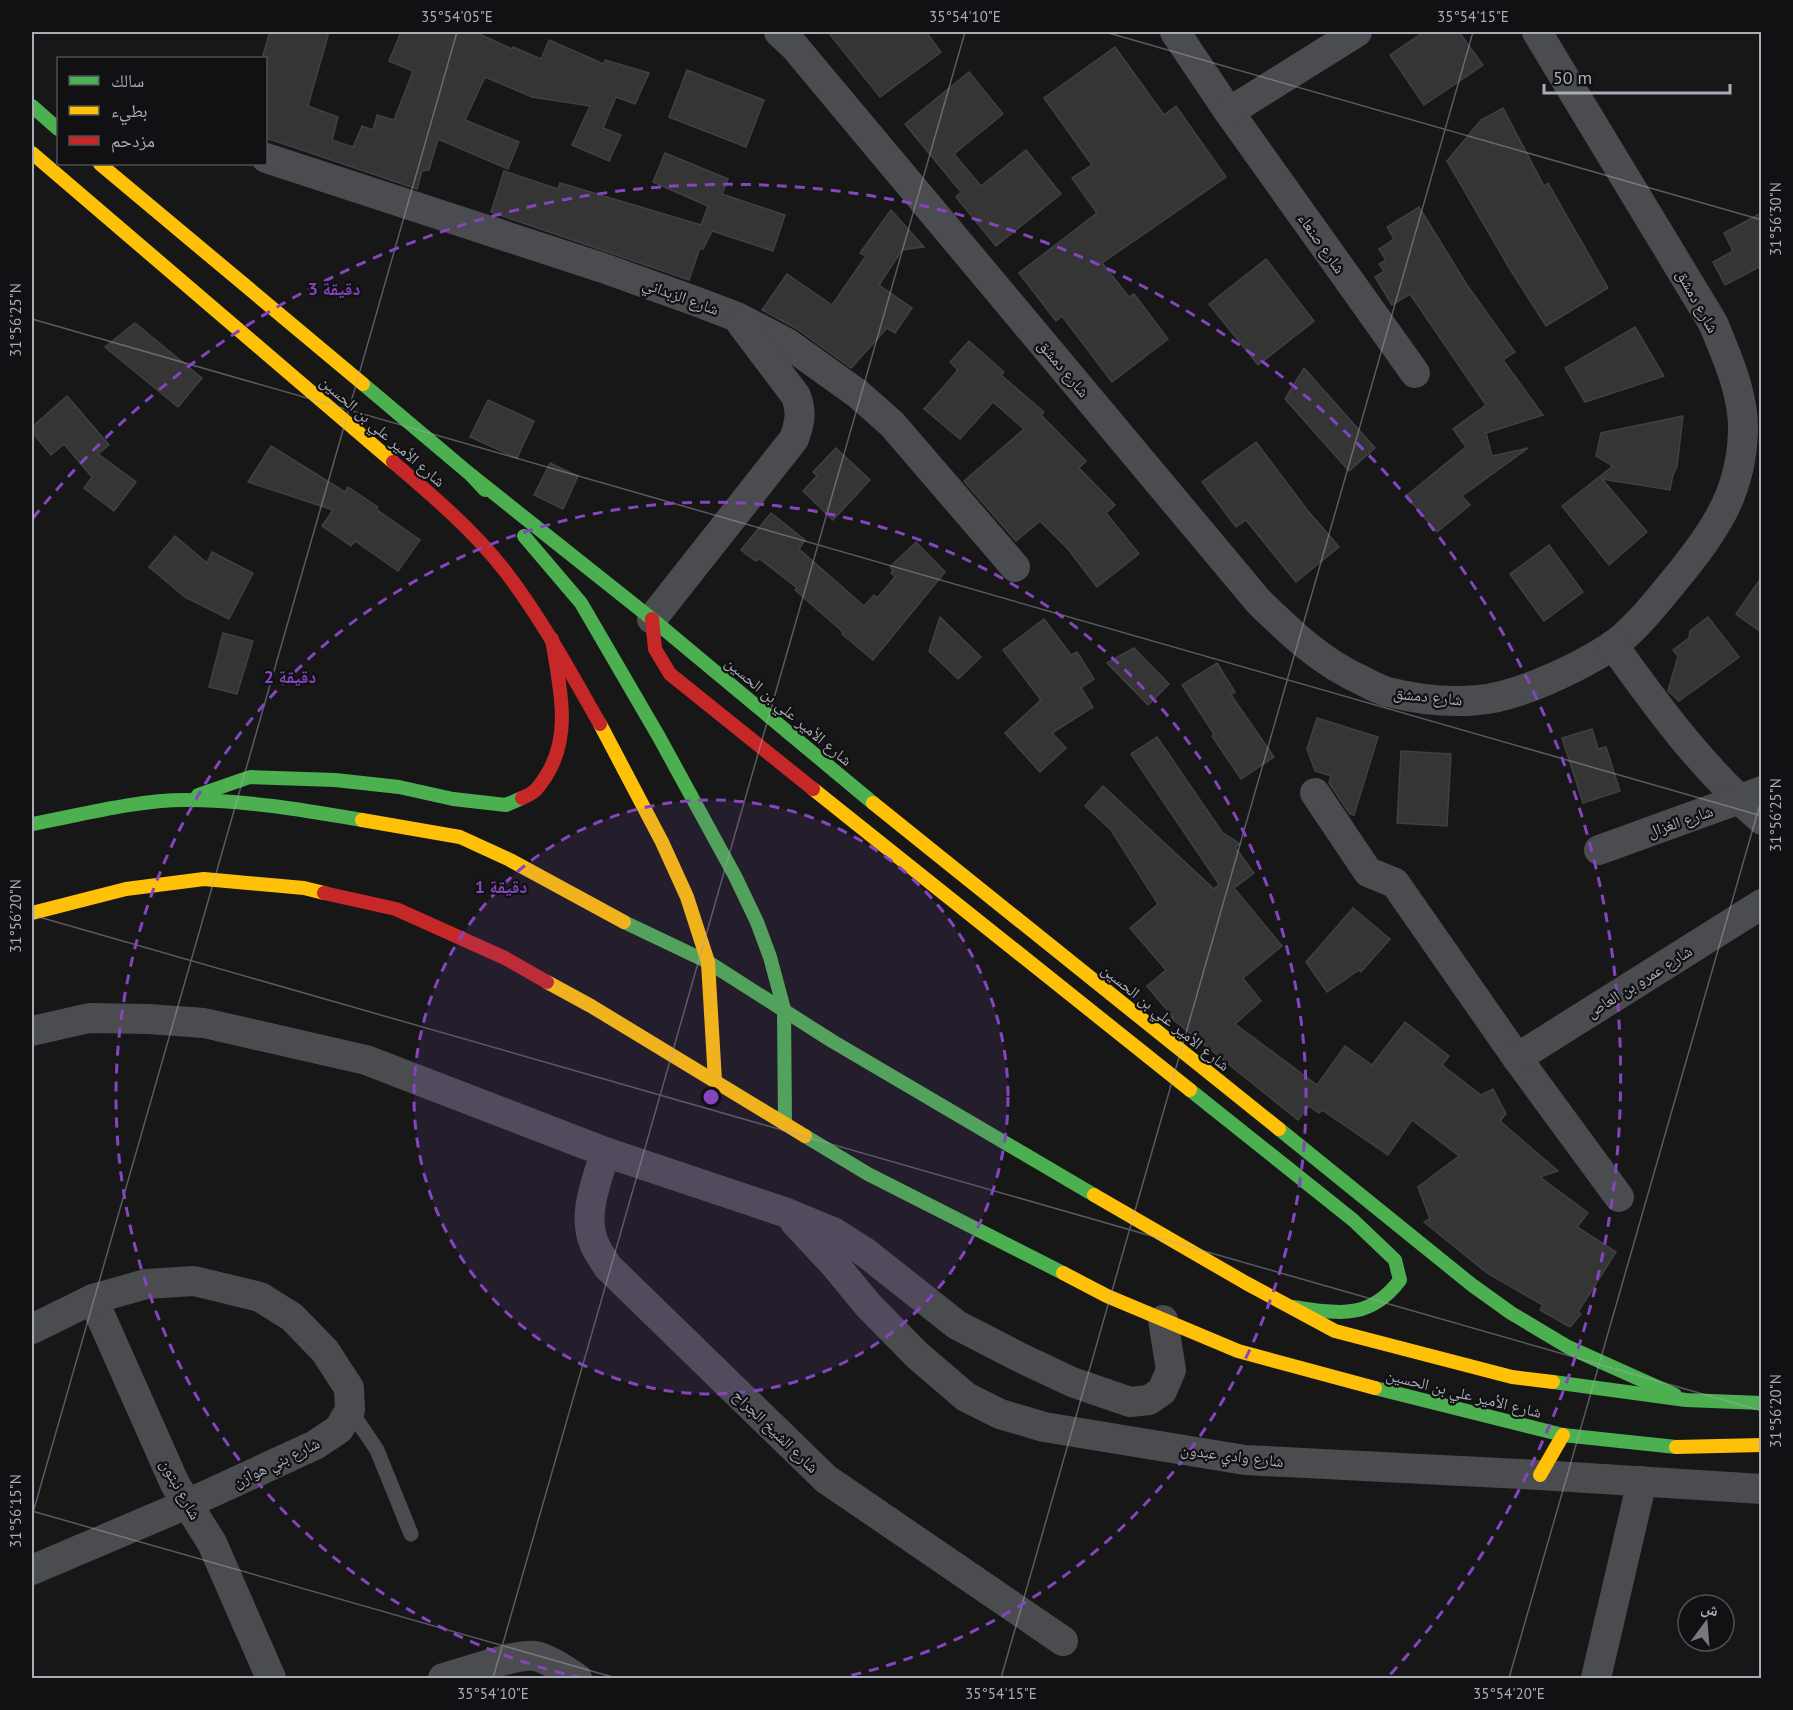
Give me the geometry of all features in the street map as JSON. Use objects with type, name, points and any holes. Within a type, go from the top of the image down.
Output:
[{"type":"main road","points":[[32,106],[57,128]]},
{"type":"main road","name":"شارع الأمير علي بن الحسين","points":[[32,153],[453,513],[505,571],[552,639],[629,777],[687,897],[708,962],[715,1081]]},
{"type":"main road","name":"شارع الأمير علي بن الحسين","points":[[101,165],[471,475],[652,619],[869,799],[1489,1297],[1551,1338],[1592,1359],[1686,1400]]},
{"type":"main road","name":"شارع الأمير علي بن الحسين","points":[[471,475],[553,569],[586,613],[659,737],[735,876],[764,939],[784,1009],[785,1124]]},
{"type":"main road","name":"شارع الأمير علي بن الحسين","points":[[652,619],[652,643],[670,674],[1353,1220],[1395,1260],[1400,1280],[1392,1293],[1367,1308],[1344,1314],[1293,1307]]},
{"type":"main road","points":[[184,800],[250,777],[346,781],[399,787],[453,799],[506,805],[535,792],[554,763],[562,736],[562,705],[552,639]]},
{"type":"main road","name":"شارع الأمير علي بن الحسين","points":[[32,824],[121,807],[184,800],[274,805],[460,837],[510,860],[644,933],[708,962],[832,1041],[954,1114],[1246,1283],[1335,1331],[1512,1377],[1686,1400],[1761,1403]]},
{"type":"main road","name":"شارع الأمير علي بن الحسين","points":[[32,913],[126,890],[204,879],[304,888],[396,909],[505,958],[640,1034],[867,1174],[1107,1296],[1238,1351],[1563,1435],[1676,1447],[1761,1445]]},
{"type":"main road","points":[[1540,1475],[1563,1435]]},
{"type":"street","name":"شارع دمشق","points":[[779,32],[802,55],[1259,602],[1301,642],[1339,670],[1386,692],[1444,701],[1480,700],[1511,693],[1553,678],[1613,645],[1652,609],[1707,539],[1726,508],[1736,482],[1743,430],[1734,374],[1713,323],[1537,32]]},
{"type":"street","name":"شارع صنعاء","points":[[1175,32],[1229,112],[1415,373]]},
{"type":"street","points":[[1229,112],[1357,32]]},
{"type":"street","name":"شارع الزبداني","points":[[267,158],[603,268],[737,317],[787,343],[858,394],[892,424],[1015,567]]},
{"type":"street","points":[[652,619],[794,439],[800,424],[801,410],[796,396],[737,317]]},
{"type":"street","points":[[1613,645],[1669,723],[1705,765],[1750,796],[1761,820]]},
{"type":"street","points":[[1315,793],[1368,872],[1395,883],[1517,1058],[1619,1197]]},
{"type":"street","name":"شارع الغزال","points":[[1599,850],[1750,796]]},
{"type":"street","name":"شارع عمرو بن العاص","points":[[1517,1058],[1761,904]]},
{"type":"street","points":[[32,1031],[89,1018],[204,1023],[366,1060],[605,1152],[787,1213],[833,1232],[866,1253],[957,1325],[1072,1382],[1130,1402],[1149,1400],[1162,1391],[1170,1370],[1163,1320]]},
{"type":"street","name":"شارع الشيخ الجراح","points":[[605,1152],[590,1205],[589,1227],[594,1245],[608,1267],[826,1479],[1063,1641]]},
{"type":"street","name":"شارع وادي عبدون","points":[[787,1213],[876,1314],[917,1355],[966,1397],[1000,1414],[1044,1427],[1245,1460],[1761,1489]]},
{"type":"street","points":[[32,1329],[93,1299],[146,1284],[194,1281],[260,1297],[292,1317],[325,1351],[349,1388],[350,1410]]},
{"type":"street","name":"شارع نبتون","points":[[93,1299],[175,1484],[212,1543],[272,1678]]},
{"type":"street","points":[[1130,1402],[1134,1442]]},
{"type":"street","name":"شارع بني هوازن","points":[[32,1570],[187,1504],[315,1445],[339,1429],[350,1410]]},
{"type":"street","points":[[1596,1678],[1642,1481]]},
{"type":"street","points":[[443,1678],[506,1660],[534,1656],[577,1678]]},
{"type":"lane","points":[[350,1410],[377,1450],[411,1534]]},
{"type":"building","points":[[270,32],[329,32],[308,106],[338,117],[332,140],[353,147],[362,126],[373,130],[377,115],[394,120],[413,71],[389,61],[401,32],[475,32],[541,59],[549,40],[604,64],[605,60],[649,73],[635,104],[616,97],[603,128],[621,135],[609,161],[572,145],[590,106],[532,97],[485,77],[465,120],[519,142],[508,169],[438,139],[429,170],[422,171],[417,189],[267,138],[267,57],[262,57]]},
{"type":"building","points":[[828,32],[926,32],[941,52],[880,97]]},
{"type":"building","points":[[1424,32],[1459,32],[1483,65],[1424,105],[1390,55]]},
{"type":"building","points":[[1115,47],[1164,115],[1176,106],[1226,177],[1102,263],[1129,297],[1134,294],[1168,339],[1112,382],[1062,316],[1056,321],[1019,273],[1097,213],[1072,178],[1092,165],[1044,98]]},
{"type":"building","points":[[687,70],[764,100],[746,147],[669,117]]},
{"type":"building","points":[[969,72],[1003,114],[954,154],[981,186],[1026,150],[1061,194],[996,246],[956,197],[961,192],[905,124]]},
{"type":"building","points":[[1503,108],[1544,186],[1548,183],[1608,288],[1546,326],[1447,161],[1481,120]]},
{"type":"building","points":[[665,153],[728,179],[722,194],[785,215],[773,251],[712,231],[703,249],[700,248],[689,280],[491,212],[504,171],[558,189],[560,183],[701,225],[708,206],[653,182]]},
{"type":"building","points":[[1419,207],[1467,285],[1515,352],[1503,360],[1543,415],[1486,433],[1492,456],[1528,448],[1462,496],[1470,505],[1437,532],[1406,496],[1466,447],[1453,429],[1486,405],[1410,294],[1392,305],[1375,277],[1384,271],[1379,264],[1386,260],[1379,249],[1394,239],[1387,227]]},
{"type":"building","points":[[891,210],[924,247],[902,250],[879,285],[912,308],[895,333],[887,328],[851,368],[797,329],[762,310],[787,274],[832,305],[866,256],[860,253]]},
{"type":"building","points":[[1761,213],[1761,266],[1725,285],[1713,262],[1733,251],[1724,233]]},
{"type":"building","points":[[1266,259],[1314,321],[1258,365],[1209,304]]},
{"type":"building","points":[[135,323],[202,378],[178,407],[105,347]]},
{"type":"building","points":[[1635,327],[1664,376],[1585,402],[1565,368]]},
{"type":"building","points":[[969,341],[1004,372],[1001,375],[1044,412],[1041,415],[1086,461],[1079,468],[1115,505],[1106,513],[1139,554],[1097,587],[1068,549],[1040,521],[1016,541],[964,481],[1024,429],[993,402],[960,439],[924,409],[958,370],[950,362]]},
{"type":"building","points":[[1304,368],[1375,448],[1349,471],[1285,399]]},
{"type":"building","points":[[67,396],[109,445],[98,454],[136,482],[114,511],[84,488],[92,477],[64,444],[51,455],[32,432],[32,427]]},
{"type":"building","points":[[488,400],[534,421],[517,458],[470,437]]},
{"type":"building","points":[[1683,416],[1677,466],[1670,490],[1602,479],[1647,532],[1609,565],[1562,506],[1613,466],[1596,456],[1601,433]]},
{"type":"building","points":[[1256,442],[1308,511],[1339,547],[1296,582],[1246,520],[1236,527],[1202,482]]},
{"type":"building","points":[[271,446],[345,492],[348,487],[420,540],[398,571],[355,541],[351,546],[322,526],[333,510],[248,482]]},
{"type":"building","points":[[836,448],[870,480],[833,520],[803,491],[817,476],[813,472]]},
{"type":"building","points":[[550,463],[578,476],[563,509],[534,495]]},
{"type":"building","points":[[771,513],[805,540],[799,549],[864,606],[874,595],[877,598],[895,577],[890,567],[916,542],[945,572],[873,660],[795,590],[797,588],[760,559],[755,561],[741,550]]},
{"type":"building","points":[[175,536],[207,563],[212,552],[253,573],[229,619],[185,597],[149,567]]},
{"type":"building","points":[[1549,545],[1583,592],[1544,621],[1510,574]]},
{"type":"building","points":[[1761,578],[1761,632],[1736,614]]},
{"type":"building","points":[[940,617],[981,657],[958,679],[929,651]]},
{"type":"building","points":[[1708,617],[1739,657],[1679,701],[1668,691],[1678,656],[1673,650],[1689,638],[1690,631]]},
{"type":"building","points":[[1044,619],[1071,655],[1077,652],[1094,679],[1081,688],[1093,707],[1052,733],[1066,748],[1040,772],[1005,733],[1041,700],[1003,650]]},
{"type":"building","points":[[223,633],[253,641],[237,694],[209,687]]},
{"type":"building","points":[[1134,648],[1169,684],[1148,705],[1107,663]]},
{"type":"building","points":[[1217,663],[1235,692],[1231,695],[1274,757],[1241,779],[1182,685]]},
{"type":"building","points":[[1317,718],[1378,737],[1354,815],[1350,814],[1329,783],[1331,776],[1315,771],[1307,749]]},
{"type":"building","points":[[1592,729],[1598,749],[1606,747],[1620,791],[1583,803],[1562,738]]},
{"type":"building","points":[[1157,737],[1222,832],[1240,844],[1235,847],[1254,873],[1234,888],[1282,946],[1243,978],[1261,1001],[1235,1024],[1317,1085],[1345,1046],[1372,1065],[1405,1022],[1449,1056],[1442,1065],[1481,1095],[1493,1089],[1506,1114],[1500,1121],[1558,1171],[1540,1177],[1588,1213],[1577,1227],[1616,1252],[1578,1312],[1581,1314],[1570,1327],[1540,1310],[1543,1305],[1487,1273],[1424,1222],[1430,1219],[1418,1187],[1459,1156],[1412,1120],[1388,1155],[1322,1110],[1319,1113],[1309,1106],[1298,1120],[1171,1018],[1173,1017],[1147,986],[1166,970],[1130,928],[1158,904],[1111,830],[1085,806],[1103,786],[1214,889],[1219,884],[1131,754]]},
{"type":"building","points":[[1401,751],[1451,754],[1447,826],[1397,823]]},
{"type":"building","points":[[1353,908],[1390,939],[1361,972],[1359,970],[1327,992],[1306,962]]},
{"type":"traffic: fast","points":[[32,106],[57,128]]},
{"type":"traffic: fast","points":[[363,384],[471,475],[485,490]]},
{"type":"traffic: fast","points":[[471,475],[652,619],[873,803]]},
{"type":"traffic: fast","points":[[524,536],[581,603],[659,737],[735,876],[757,922],[770,957],[784,1009],[785,1124]]},
{"type":"traffic: fast","points":[[198,795],[250,777],[335,780],[399,787],[453,799],[506,805],[522,798]]},
{"type":"traffic: fast","points":[[32,824],[128,805],[185,800],[252,804],[362,820]]},
{"type":"traffic: fast","points":[[624,922],[708,962],[832,1041],[1094,1195]]},
{"type":"traffic: fast","points":[[1190,1090],[1353,1220],[1395,1260],[1400,1280],[1377,1302],[1364,1308],[1338,1312],[1293,1307]]},
{"type":"traffic: fast","points":[[1279,1129],[1472,1285],[1511,1313],[1568,1347],[1675,1395]]},
{"type":"traffic: fast","points":[[805,1136],[868,1174],[1063,1273]]},
{"type":"traffic: fast","points":[[1553,1382],[1686,1400],[1762,1403]]},
{"type":"traffic: fast","points":[[1375,1388],[1563,1435],[1676,1447]]},
{"type":"traffic: slow","points":[[32,153],[393,462]]},
{"type":"traffic: slow","points":[[101,165],[363,384]]},
{"type":"traffic: slow","points":[[600,724],[662,842],[687,897],[708,962],[715,1081]]},
{"type":"traffic: slow","points":[[813,789],[1190,1090]]},
{"type":"traffic: slow","points":[[873,803],[1279,1129]]},
{"type":"traffic: slow","points":[[362,820],[460,837],[510,860],[624,922]]},
{"type":"traffic: slow","points":[[32,913],[126,889],[204,879],[304,888],[324,893]]},
{"type":"traffic: slow","points":[[547,982],[591,1006],[805,1136]]},
{"type":"traffic: slow","points":[[1094,1195],[1246,1283],[1335,1331],[1512,1377],[1553,1382]]},
{"type":"traffic: slow","points":[[1063,1273],[1107,1296],[1238,1351],[1375,1388]]},
{"type":"traffic: slow","points":[[1540,1475],[1563,1435]]},
{"type":"traffic: slow","points":[[1676,1447],[1762,1445]]},
{"type":"traffic: jam","points":[[393,462],[466,527],[505,571],[567,665],[600,724]]},
{"type":"traffic: jam","points":[[652,619],[655,649],[670,674],[813,789]]},
{"type":"traffic: jam","points":[[522,798],[539,787],[554,760],[559,743],[562,709],[552,639]]},
{"type":"traffic: jam","points":[[324,893],[396,909],[505,958],[547,982]]}]
